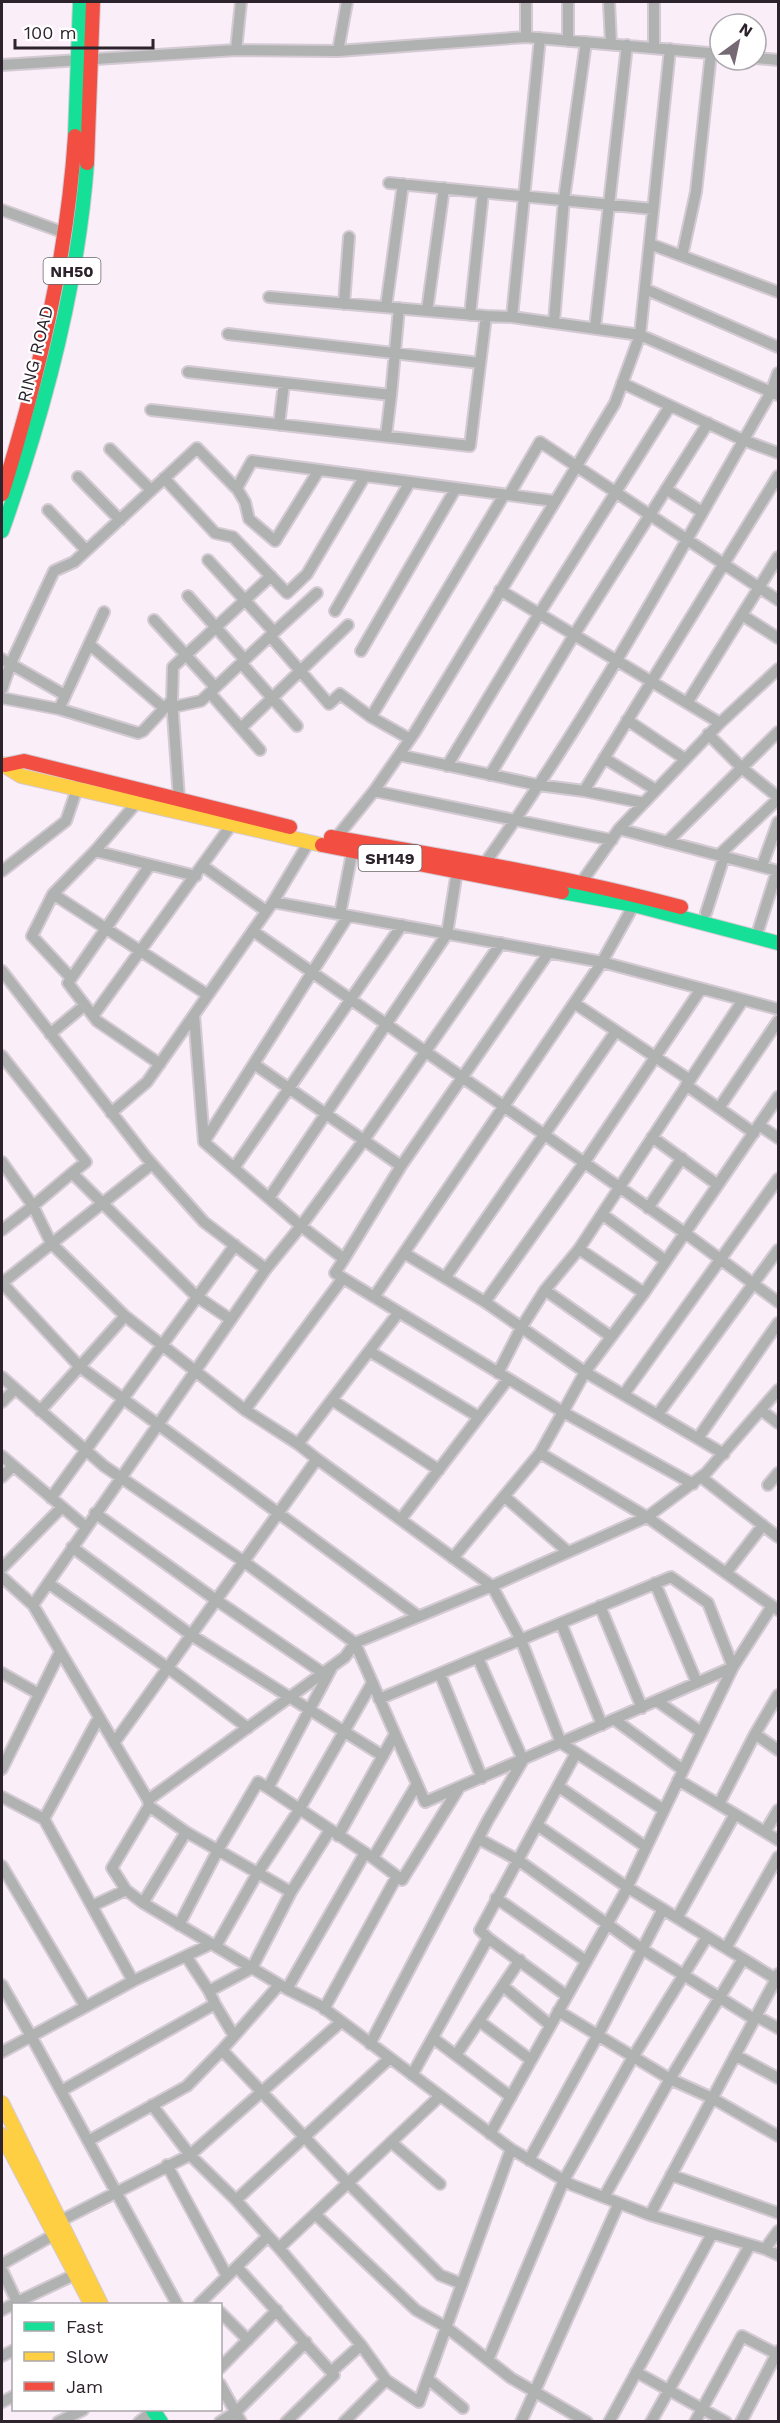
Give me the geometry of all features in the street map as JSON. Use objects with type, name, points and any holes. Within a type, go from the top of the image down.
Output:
[{"type":"main road","name":"RING ROAD","points":[[2,494],[42,354],[62,258],[72,178],[80,2]]},
{"type":"main road","name":"RING ROAD","points":[[2,531],[32,441],[69,288],[80,225],[87,166],[93,2]]},
{"type":"main road","name":"SH149","points":[[3,764],[24,761],[137,802],[309,842],[458,864],[706,913],[778,933]]},
{"type":"main road","name":"SH149","points":[[80,781],[147,791],[336,838],[354,847]]},
{"type":"main road","name":"SH149","points":[[458,864],[485,863],[581,883],[778,943]]},
{"type":"main road","points":[[2,2103],[59,2229],[74,2275],[90,2303]]},
{"type":"main road","points":[[2,2135],[100,2303]]},
{"type":"main road","points":[[147,2415],[161,2421]]},
{"type":"street","points":[[236,50],[241,2]]},
{"type":"street","points":[[338,51],[347,2]]},
{"type":"street","points":[[526,2],[526,37]]},
{"type":"street","points":[[568,2],[568,41]]},
{"type":"street","points":[[609,2],[610,44]]},
{"type":"street","points":[[654,2],[654,47]]},
{"type":"street","points":[[2,65],[236,50],[338,51],[526,37],[708,53]]},
{"type":"street","points":[[512,316],[540,38]]},
{"type":"street","points":[[554,322],[564,199],[586,42]]},
{"type":"street","points":[[595,328],[627,45]]},
{"type":"street","points":[[336,838],[374,791],[410,739],[615,402],[640,335],[670,49]]},
{"type":"street","points":[[682,256],[696,192],[713,72]]},
{"type":"street","points":[[389,183],[653,209]]},
{"type":"street","points":[[386,307],[403,184]]},
{"type":"street","points":[[428,311],[444,188]]},
{"type":"street","points":[[470,315],[483,193]]},
{"type":"street","points":[[2,210],[65,233]]},
{"type":"street","points":[[344,304],[349,237]]},
{"type":"street","points":[[650,244],[778,292]]},
{"type":"street","points":[[645,289],[778,347]]},
{"type":"street","points":[[268,297],[470,315],[512,316],[640,335],[775,393]]},
{"type":"street","points":[[386,436],[399,308]]},
{"type":"street","points":[[151,410],[470,446],[486,316]]},
{"type":"street","points":[[228,334],[480,363]]},
{"type":"street","points":[[188,372],[391,395]]},
{"type":"street","points":[[485,863],[516,820],[617,660],[743,440],[775,393],[778,373]]},
{"type":"street","points":[[279,424],[284,383]]},
{"type":"street","points":[[622,383],[743,440],[778,453]]},
{"type":"street","points":[[447,766],[539,614],[670,406]]},
{"type":"street","points":[[490,775],[574,635],[708,423]]},
{"type":"street","points":[[372,717],[540,442],[778,600]]},
{"type":"street","points":[[2,689],[6,661],[54,571],[74,562],[197,448],[236,487],[245,502],[248,518],[276,540],[319,470]]},
{"type":"street","points":[[110,449],[151,490]]},
{"type":"street","points":[[236,487],[252,461],[554,501]]},
{"type":"street","points":[[164,478],[215,533],[233,537],[287,593],[307,574],[365,476]]},
{"type":"street","points":[[584,790],[778,476]]},
{"type":"street","points":[[78,477],[120,520]]},
{"type":"street","points":[[335,610],[410,482]]},
{"type":"street","points":[[361,651],[456,488]]},
{"type":"street","points":[[666,489],[702,512]]},
{"type":"street","points":[[48,510],[86,550]]},
{"type":"street","points":[[687,703],[778,557]]},
{"type":"street","points":[[208,560],[244,600],[329,704],[340,694],[372,717],[410,739]]},
{"type":"street","points":[[179,799],[170,705],[172,669],[271,576]]},
{"type":"street","points":[[500,590],[720,723]]},
{"type":"street","points":[[2,698],[59,709],[141,732],[170,705],[201,701],[317,593]]},
{"type":"street","points":[[188,596],[216,627],[272,699],[297,726]]},
{"type":"street","points":[[59,709],[104,612]]},
{"type":"street","points":[[742,615],[778,638]]},
{"type":"street","points":[[154,620],[186,655],[260,750]]},
{"type":"street","points":[[241,728],[348,625]]},
{"type":"street","points":[[90,644],[170,705]]},
{"type":"street","points":[[6,661],[65,695]]},
{"type":"street","points":[[581,883],[619,829],[708,734],[778,669]]},
{"type":"street","points":[[627,720],[685,759]]},
{"type":"street","points":[[667,842],[778,732]]},
{"type":"street","points":[[706,913],[721,856],[778,798],[742,768],[708,734]]},
{"type":"street","points":[[399,755],[538,785],[584,790],[644,803]]},
{"type":"street","points":[[604,758],[656,790]]},
{"type":"street","points":[[2,871],[66,821],[80,781]]},
{"type":"street","points":[[71,978],[32,936],[53,894],[95,851],[147,791]]},
{"type":"street","points":[[374,791],[612,840]]},
{"type":"street","points":[[762,867],[778,822]]},
{"type":"street","points":[[93,1016],[232,824]]},
{"type":"street","points":[[619,829],[778,871],[759,928]]},
{"type":"street","points":[[111,1113],[147,1082],[270,907],[309,842]]},
{"type":"street","points":[[204,1142],[313,973],[344,915],[354,847]]},
{"type":"street","points":[[95,851],[196,876]]},
{"type":"street","points":[[150,864],[68,983],[93,1016],[160,1064]]},
{"type":"street","points":[[268,1198],[447,934],[458,864]]},
{"type":"street","points":[[203,866],[270,907],[344,915],[602,962],[778,1010]]},
{"type":"street","points":[[53,894],[208,995]]},
{"type":"street","points":[[374,1297],[602,962],[637,900]]},
{"type":"street","points":[[234,1168],[402,925]]},
{"type":"street","points":[[253,931],[685,1233],[778,1302]]},
{"type":"street","points":[[33,1605],[230,1319],[364,1140],[501,943]]},
{"type":"street","points":[[549,952],[401,1166],[335,1273],[563,1413],[697,1480],[778,1537]]},
{"type":"street","points":[[2,971],[152,1164],[204,1222],[266,1269]]},
{"type":"street","points":[[485,1302],[584,1163],[701,988]]},
{"type":"street","points":[[400,1519],[479,1417],[503,1376],[521,1328],[545,1290],[579,1250],[743,1000]]},
{"type":"street","points":[[574,1003],[655,1057],[719,1108],[756,1129],[778,1138]]},
{"type":"street","points":[[50,1034],[85,1005]]},
{"type":"street","points":[[194,1015],[204,1142],[301,1226],[344,1259]]},
{"type":"street","points":[[719,1108],[778,1021]]},
{"type":"street","points":[[446,1278],[616,1031]]},
{"type":"street","points":[[2,1056],[86,1162],[2,1230]]},
{"type":"street","points":[[254,1064],[401,1166]]},
{"type":"street","points":[[453,1558],[540,1453],[585,1372],[644,1293],[778,1097]]},
{"type":"street","points":[[652,1137],[718,1185]]},
{"type":"street","points":[[648,1208],[682,1158]]},
{"type":"street","points":[[2,1162],[33,1206],[51,1243],[125,1316],[245,1410],[297,1444],[492,1586],[521,1640],[561,1743],[664,1810]]},
{"type":"street","points":[[152,1164],[2,1283],[80,1367],[418,1616]]},
{"type":"street","points":[[72,1173],[196,1296],[230,1319]]},
{"type":"street","points":[[624,1394],[778,1179]]},
{"type":"street","points":[[602,1214],[666,1261]]},
{"type":"street","points":[[51,1498],[160,1345],[235,1245]]},
{"type":"street","points":[[579,1250],[644,1293]]},
{"type":"street","points":[[658,1414],[778,1250]]},
{"type":"street","points":[[404,1253],[485,1302],[585,1372],[724,1454]]},
{"type":"street","points":[[245,1410],[344,1278]]},
{"type":"street","points":[[545,1290],[610,1336]]},
{"type":"street","points":[[297,1444],[399,1312]]},
{"type":"street","points":[[40,1411],[125,1316]]},
{"type":"street","points":[[698,1438],[778,1323]]},
{"type":"street","points":[[369,1351],[479,1417]]},
{"type":"street","points":[[2,1377],[85,1450],[120,1477],[243,1561],[355,1643],[425,1802],[733,1667]]},
{"type":"street","points":[[2,1402],[15,1389]]},
{"type":"street","points":[[778,1390],[724,1454],[697,1480],[647,1517],[492,1586],[355,1643],[345,1657],[148,1803],[112,1865],[113,1872],[126,1890],[143,1903],[324,2009],[511,2150],[564,2180],[619,2203],[778,2255]]},
{"type":"street","points":[[332,1400],[439,1470]]},
{"type":"street","points":[[761,1410],[778,1423]]},
{"type":"street","points":[[490,2134],[627,1887],[733,1667],[776,1608],[647,1517],[540,1453]]},
{"type":"street","points":[[2,1456],[86,1527]]},
{"type":"street","points":[[114,1743],[317,1459]]},
{"type":"street","points":[[2,1477],[14,1466]]},
{"type":"street","points":[[768,1485],[778,1473]]},
{"type":"street","points":[[504,1496],[567,1551]]},
{"type":"street","points":[[2,1568],[62,1507]]},
{"type":"street","points":[[95,1513],[323,1673]]},
{"type":"street","points":[[726,1573],[763,1525]]},
{"type":"street","points":[[72,1547],[191,1635],[382,1756]]},
{"type":"street","points":[[2,1577],[33,1605],[148,1803],[186,1832],[291,1892]]},
{"type":"street","points":[[380,1699],[670,1577],[708,1603],[733,1667]]},
{"type":"street","points":[[48,1583],[248,1728]]},
{"type":"street","points":[[655,1583],[697,1683]]},
{"type":"street","points":[[600,1606],[642,1708]]},
{"type":"street","points":[[561,1623],[602,1725]]},
{"type":"street","points":[[2,1769],[6,1749],[39,1694],[60,1652]]},
{"type":"street","points":[[478,1658],[523,1760]]},
{"type":"street","points":[[268,1788],[333,1666]]},
{"type":"street","points":[[2,1673],[39,1694]]},
{"type":"street","points":[[440,1674],[482,1778]]},
{"type":"street","points":[[2,2052],[134,1981],[213,1945],[299,1810],[372,1683]]},
{"type":"street","points":[[719,1804],[755,1734],[778,1697]]},
{"type":"street","points":[[657,1701],[702,1732]]},
{"type":"street","points":[[44,1820],[99,1717]]},
{"type":"street","points":[[615,1720],[719,1804],[778,1840]]},
{"type":"street","points":[[209,1991],[252,1968],[291,1892],[334,1833],[395,1734]]},
{"type":"street","points":[[755,1734],[778,1750]]},
{"type":"street","points":[[567,1996],[480,1930],[576,1753]]},
{"type":"street","points":[[370,2044],[523,1760]]},
{"type":"street","points":[[179,1925],[218,1850],[258,1782],[402,1880],[459,1787]]},
{"type":"street","points":[[88,2141],[187,2086],[283,1987],[417,1784]]},
{"type":"street","points":[[558,1786],[646,1846]]},
{"type":"street","points":[[2,1797],[44,1820],[134,1981]]},
{"type":"street","points":[[765,1832],[778,1810]]},
{"type":"street","points":[[677,1918],[735,1814]]},
{"type":"street","points":[[537,1824],[627,1887],[778,1978],[650,2215]]},
{"type":"street","points":[[143,1903],[186,1832]]},
{"type":"street","points":[[479,1839],[518,1860],[642,1949],[720,1998],[778,2028]]},
{"type":"street","points":[[726,1948],[778,1857]]},
{"type":"street","points":[[2,1866],[86,2006]]},
{"type":"street","points":[[324,2009],[397,1876]]},
{"type":"street","points":[[92,1906],[126,1890]]},
{"type":"street","points":[[496,1898],[586,1961]]},
{"type":"street","points":[[529,2160],[663,1910]]},
{"type":"street","points":[[488,2360],[564,2180],[633,2057],[707,1937]]},
{"type":"street","points":[[412,2075],[488,1938]]},
{"type":"street","points":[[186,1956],[234,2036]]},
{"type":"street","points":[[604,2197],[670,2079],[743,1959]]},
{"type":"street","points":[[456,2055],[520,1960]]},
{"type":"street","points":[[2,1985],[176,2303]]},
{"type":"street","points":[[503,1986],[550,2025]]},
{"type":"street","points":[[61,2091],[215,2004]]},
{"type":"street","points":[[558,2011],[670,2079],[712,2098],[778,2136]]},
{"type":"street","points":[[479,2021],[531,2060]]},
{"type":"street","points":[[2,2264],[116,2192],[190,2155],[341,2022]]},
{"type":"street","points":[[433,2038],[511,2097]]},
{"type":"street","points":[[222,2050],[440,2276],[462,2284]]},
{"type":"street","points":[[735,2055],[778,2078]]},
{"type":"street","points":[[236,2200],[390,2058]]},
{"type":"street","points":[[279,2248],[440,2096]]},
{"type":"street","points":[[152,2105],[190,2155],[236,2200],[279,2248],[361,2345],[386,2380],[419,2402],[511,2150]]},
{"type":"street","points":[[392,2142],[440,2184]]},
{"type":"street","points":[[167,2165],[227,2276]]},
{"type":"street","points":[[671,2175],[778,2213]]},
{"type":"street","points":[[521,2421],[619,2203]]},
{"type":"street","points":[[315,2214],[416,2310],[446,2327],[511,2378],[587,2421]]},
{"type":"street","points":[[765,2249],[778,2231]]},
{"type":"street","points":[[609,2421],[712,2234]]},
{"type":"street","points":[[206,2302],[227,2276],[268,2236]]},
{"type":"street","points":[[651,2421],[750,2245]]},
{"type":"street","points":[[237,2267],[334,2376],[286,2421]]},
{"type":"street","points":[[2,2270],[17,2302],[74,2275]]},
{"type":"street","points":[[222,2366],[277,2310]]},
{"type":"street","points":[[222,2314],[248,2340]]},
{"type":"street","points":[[695,2421],[742,2336],[778,2353],[741,2421]]},
{"type":"street","points":[[220,2421],[239,2417],[306,2342]]},
{"type":"street","points":[[330,2372],[361,2345]]},
{"type":"street","points":[[636,2372],[726,2421]]},
{"type":"street","points":[[428,2379],[463,2408]]},
{"type":"street","points":[[344,2421],[386,2380]]},
{"type":"street","points":[[222,2387],[239,2417]]},
{"type":"street","points":[[58,2421],[79,2411]]},
{"type":"traffic: fast","points":[[75,136],[80,2]]},
{"type":"traffic: fast","points":[[2,531],[45,396],[67,303],[76,256],[87,163]]},
{"type":"traffic: fast","points":[[562,892],[634,905],[778,943]]},
{"type":"traffic: fast","points":[[154,2411],[161,2422]]},
{"type":"traffic: slow","points":[[2,764],[21,776],[322,845]]},
{"type":"traffic: slow","points":[[2,2103],[101,2303]]},
{"type":"traffic: slow","points":[[2,2135],[90,2303]]},
{"type":"traffic: jam","points":[[87,163],[93,2]]},
{"type":"traffic: jam","points":[[2,494],[39,362],[49,317],[65,227],[75,136]]},
{"type":"traffic: jam","points":[[5,765],[24,761],[290,827]]},
{"type":"traffic: jam","points":[[331,837],[551,877],[681,907]]},
{"type":"traffic: jam","points":[[322,845],[562,892]]}]
